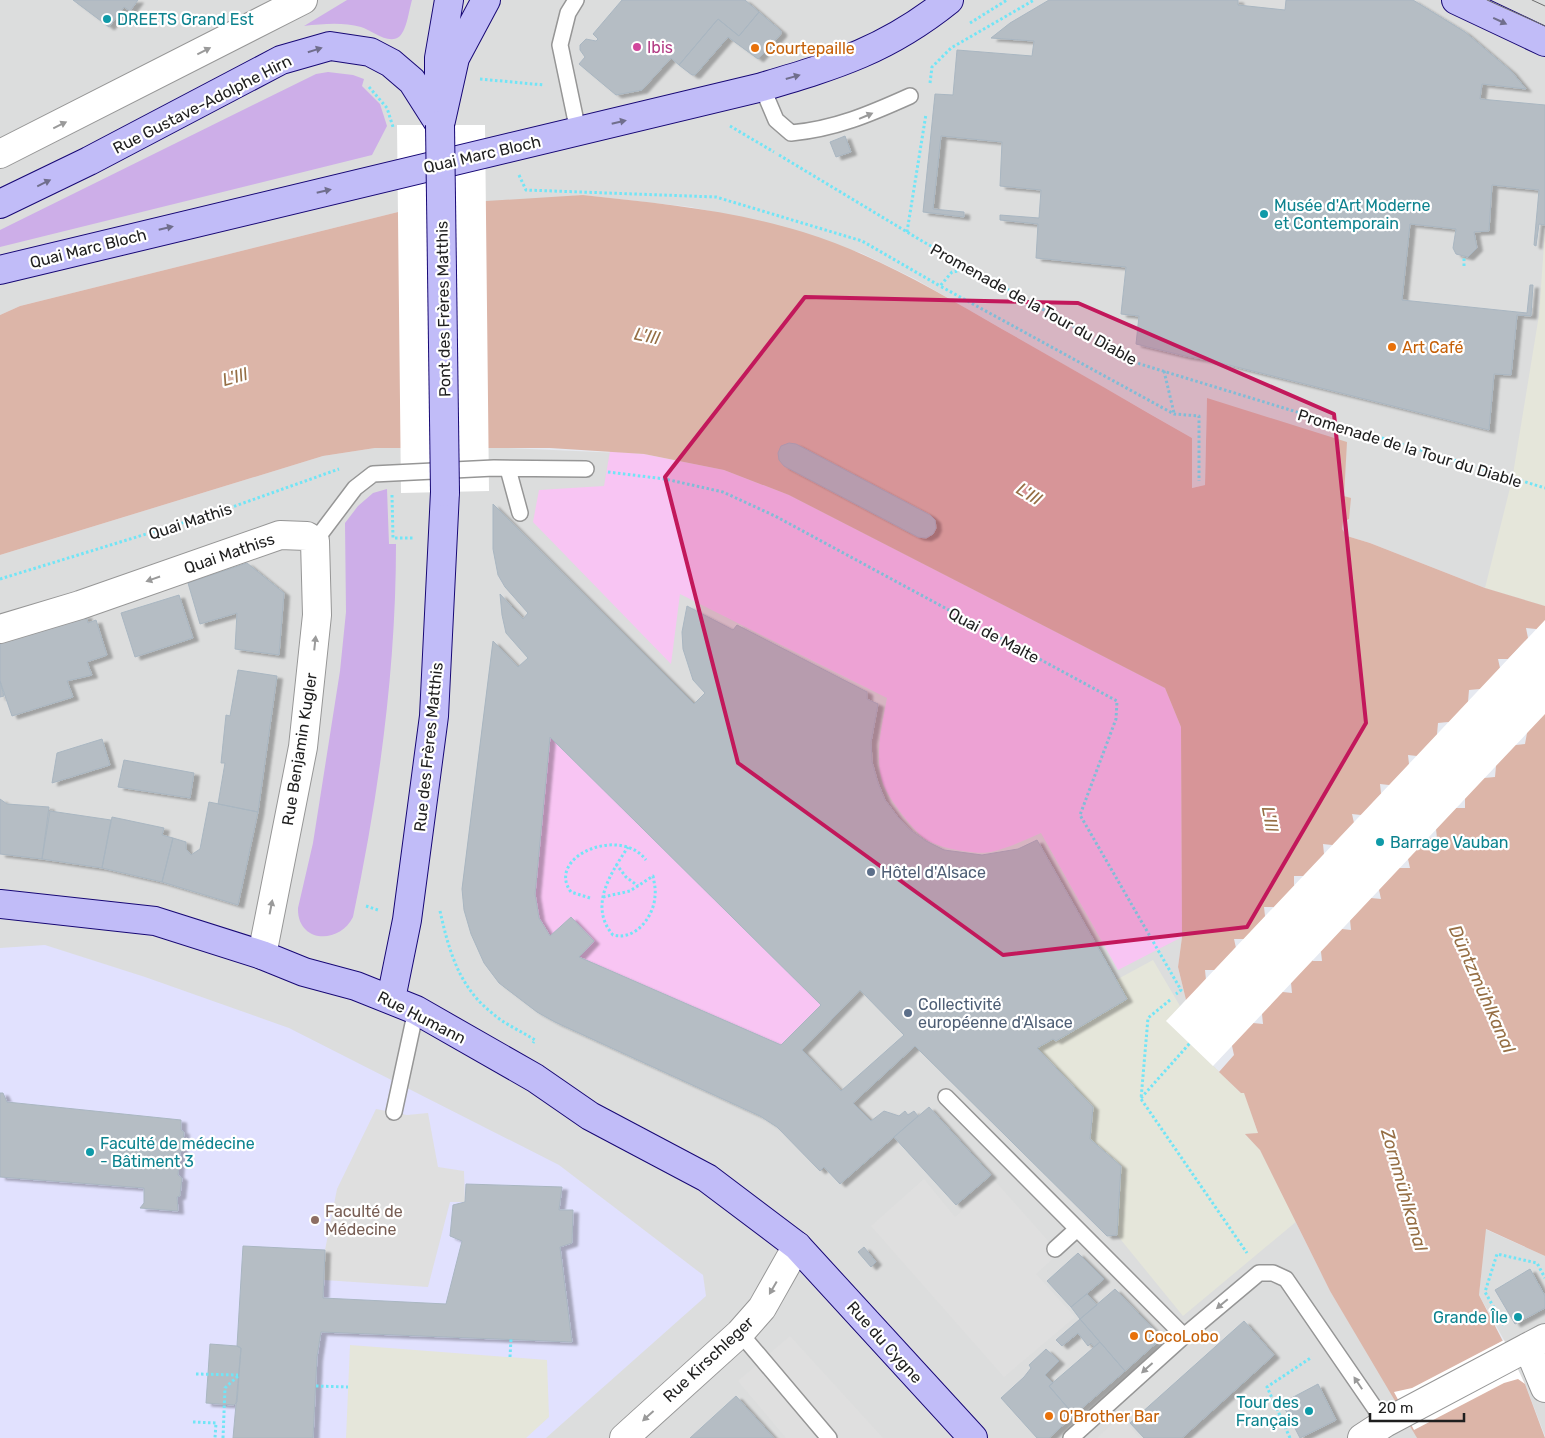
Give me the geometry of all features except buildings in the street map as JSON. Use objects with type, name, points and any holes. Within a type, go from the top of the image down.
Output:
[{"type":"street","points":[[440,125],[439,58],[449,0]]},
{"type":"street","points":[[440,125],[455,58],[486,0]]},
{"type":"street","name":"Quai Marc Bloch","points":[[0,270],[762,86],[855,58],[904,32],[949,0]]},
{"type":"street","points":[[1456,0],[1545,42]]},
{"type":"street","points":[[0,154],[288,3]]},
{"type":"street","name":"Rue Gustave-Adolphe Hirn","points":[[0,204],[89,161],[281,60],[330,46],[370,52],[391,63],[412,81],[440,125]]},
{"type":"street","name":"Pont des Frères Matthis","points":[[440,125],[445,492]]},
{"type":"street","name":"Rue des Frères Matthis","points":[[403,1005],[407,920],[434,716],[445,492]]},
{"type":"street","name":"Quai Mathiss","points":[[0,629],[80,605],[280,535],[307,536],[315,541]]},
{"type":"street","name":"Rue Benjamin Kugler","points":[[262,955],[306,718],[318,615],[315,541]]},
{"type":"street","name":"Rue Humann","points":[[0,904],[155,921],[262,955],[304,972],[356,986],[403,1005],[520,1070],[590,1116],[707,1178],[798,1246]]},
{"type":"street","name":"Rue Kirschleger","points":[[624,1438],[740,1333],[762,1308],[798,1246]]},
{"type":"street","name":"Rue du Cygne","points":[[798,1246],[973,1438]]},
{"type":"street","points":[[1362,1438],[1523,1343],[1545,1388]]},
{"type":"lane","points":[[455,58],[466,13],[473,0]]},
{"type":"lane","points":[[576,0],[568,13],[560,44],[578,131]]},
{"type":"lane","points":[[762,86],[776,120],[791,134],[820,130],[843,124],[910,96]]},
{"type":"lane","points":[[508,469],[520,513]]},
{"type":"lane","points":[[315,541],[355,488],[373,474],[508,469],[586,469]]},
{"type":"lane","points":[[394,1112],[403,1005]]},
{"type":"lane","points":[[946,1097],[1184,1336]]},
{"type":"lane","points":[[1055,1249],[1077,1229]]},
{"type":"lane","points":[[1070,1438],[1184,1336],[1260,1273],[1273,1273],[1286,1279],[1331,1344],[1395,1418]]},
{"type":"lane","points":[[740,1333],[829,1438]]},
{"type":"path","points":[[929,90],[932,68],[951,48],[1034,0]]},
{"type":"path","points":[[476,78],[569,88]]},
{"type":"path","points":[[367,85],[387,108],[392,127]]},
{"type":"path","points":[[907,232],[925,122]]},
{"type":"path","name":"Promenade de la Tour du Diable","points":[[727,124],[907,232],[1140,364],[1545,488]]},
{"type":"path","points":[[516,168],[526,190],[716,197],[862,241],[940,286],[1174,414],[1199,416],[1198,481]]},
{"type":"path","points":[[1464,257],[1464,266]]},
{"type":"path","points":[[940,286],[952,272],[972,269]]},
{"type":"path","points":[[1164,371],[1174,414]]},
{"type":"path","name":"Quai Mathis","points":[[0,579],[221,512],[341,468]]},
{"type":"path","name":"Quai de Malte","points":[[586,469],[665,479],[723,492],[774,516],[1117,701],[1116,719],[1080,815],[1181,990],[1176,994]]},
{"type":"path","points":[[392,491],[393,538]]},
{"type":"path","points":[[590,898],[578,896],[567,887],[567,870],[576,858],[586,850],[597,846],[615,845],[628,847],[641,853],[646,860]]},
{"type":"path","points":[[603,897],[618,895],[639,886],[653,876],[655,897],[653,907],[643,925],[627,936],[613,935],[603,920],[603,897],[608,878],[628,847]]},
{"type":"path","points":[[616,863],[626,877],[639,886]]},
{"type":"path","points":[[441,903],[440,912],[453,960],[468,991],[492,1014],[535,1040],[520,1070]]},
{"type":"path","points":[[1170,1000],[1148,1018],[1141,1098],[1260,1273]]},
{"type":"path","points":[[1141,1098],[1190,1043]]},
{"type":"path","points":[[1523,1343],[1486,1292],[1497,1254],[1537,1263],[1545,1278]]},
{"type":"path","points":[[510,1357],[511,1339]]},
{"type":"path","points":[[1290,1438],[1267,1387],[1331,1344]]},
{"type":"path","points":[[196,1374],[239,1375],[225,1388],[223,1438]]},
{"type":"path","points":[[316,1386],[348,1387]]},
{"type":"path","points":[[193,1422],[216,1423],[215,1438]]},
{"type":"highlighted area","points":[[805,297],[1078,303],[1334,414],[1366,723],[1247,927],[1003,955],[738,763],[665,477]]},
{"type":"shaded area","points":[[0,0],[1545,0],[1545,606],[1485,588],[1370,543],[1347,536],[1342,529],[1343,522],[1349,519],[1350,498],[1344,496],[1207,398],[1205,485],[1192,488],[1192,438],[915,279],[861,253],[739,217],[690,207],[583,195],[398,212],[20,306],[0,315]]},
{"type":"shaded area","points":[[347,0],[412,0],[404,29],[396,39],[386,38],[361,27],[347,24],[304,26]]},
{"type":"shaded area","points":[[328,72],[353,75],[364,79],[362,86],[380,104],[387,126],[372,155],[0,247],[0,230],[316,74]]},
{"type":"shaded area","points":[[1545,230],[1545,606],[1485,588],[1512,480],[1539,315]]},
{"type":"shaded area","points":[[488,447],[644,454],[789,495],[1165,688],[1182,937],[1178,967],[1186,1000],[1167,1021],[1241,1093],[1260,1150],[1330,1291],[1391,1390],[1504,1340],[1479,1295],[1485,1229],[1545,1256],[1545,1436],[1525,1384],[1414,1430],[1417,1438],[0,1438],[0,555],[323,456],[375,448]]},
{"type":"shaded area","points":[[610,451],[644,454],[724,470],[789,495],[1165,688],[1181,727],[1182,937],[1118,970],[1041,833],[1016,844],[984,853],[947,848],[925,839],[890,798],[880,774],[881,730],[887,698],[680,594],[671,664],[533,522],[539,490],[604,486]]},
{"type":"shaded area","points":[[387,489],[389,544],[396,544],[395,591],[389,685],[378,778],[353,917],[347,926],[338,932],[329,936],[320,936],[311,934],[304,928],[300,920],[298,908],[313,843],[340,671],[346,612],[345,523],[358,506],[373,493]]},
{"type":"shaded area","points":[[550,737],[821,1005],[781,1045],[579,957],[571,917],[550,936],[539,918],[535,894]]},
{"type":"shaded area","name":"Faculté de Médecine","points":[[45,945],[145,977],[289,1028],[559,1165],[703,1275],[706,1296],[546,1438],[0,1438],[0,948]]},
{"type":"shaded area","points":[[1153,960],[1180,1006],[1167,1021],[1241,1093],[1244,1092],[1258,1133],[1245,1134],[1260,1150],[1297,1221],[1183,1316],[1117,1235],[1121,1166],[1090,1139],[1093,1107],[1037,1048],[1053,1039],[1116,980]]},
{"type":"shaded area","points":[[376,1109],[407,1115],[428,1113],[438,1167],[464,1171],[465,1202],[450,1202],[428,1287],[324,1280],[325,1250],[337,1189]]},
{"type":"shaded area","points":[[924,1179],[955,1217],[995,1181],[1059,1253],[1036,1274],[1075,1317],[1004,1377],[871,1226]]},
{"type":"shaded area","points":[[790,1336],[883,1438],[786,1438],[738,1381]]},
{"type":"shaded area","points":[[350,1345],[547,1360],[549,1417],[526,1438],[346,1438]]},
{"type":"shaded area","points":[[1121,1416],[1140,1438],[1097,1438]]},
{"type":"water","points":[[583,195],[639,201],[749,218],[776,224],[829,241],[855,251],[930,288],[1192,438],[1192,488],[1205,485],[1207,398],[1347,442],[1344,496],[1351,498],[1349,519],[1343,522],[1342,529],[1347,536],[1370,543],[1485,588],[1545,606],[1545,637],[1536,629],[1526,628],[1528,638],[1508,659],[1498,659],[1500,668],[1545,710],[1545,1256],[1486,1229],[1479,1295],[1525,1384],[1545,1438],[1417,1438],[1330,1291],[1260,1150],[1245,1134],[1258,1133],[1244,1093],[1241,1093],[1219,1072],[1234,1055],[1232,1046],[1186,1000],[1178,967],[1182,937],[1181,727],[1165,688],[789,495],[724,470],[644,454],[550,448],[375,448],[323,456],[0,555],[0,315],[20,306],[398,212],[486,201]],"holes":[[[1480,689],[1527,733],[1525,744],[1516,745],[1468,702],[1469,690]],[[1448,722],[1496,766],[1495,777],[1484,778],[1437,734],[1438,723]],[[1408,755],[1417,756],[1465,799],[1465,808],[1456,808],[1409,764]],[[1380,784],[1389,785],[1436,829],[1437,838],[1428,838],[1381,793]],[[1352,814],[1361,815],[1408,859],[1410,868],[1400,868],[1354,823]],[[1323,844],[1332,845],[1379,890],[1381,899],[1371,898],[1324,854]],[[1294,876],[1303,876],[1350,920],[1351,930],[1342,929],[1294,885]],[[1264,907],[1273,907],[1321,952],[1322,961],[1313,961],[1265,916]],[[1234,939],[1244,939],[1291,983],[1292,993],[1283,992],[1236,948]],[[1205,970],[1215,970],[1262,1014],[1263,1024],[1253,1023],[1206,980]]]},
{"type":"pier","points":[[397,125],[485,125],[489,491],[401,493]]},
{"type":"pier","name":"Barrage Vauban","points":[[1545,620],[1545,714],[1213,1066],[1166,1021]]},
{"type":"pier","points":[[1504,1340],[1525,1384],[1518,1379],[1504,1383],[1414,1430],[1394,1392],[1412,1388]]},
{"type":"tram line","points":[[1487,0],[1545,26]]},
{"type":"tram line","points":[[1532,0],[1545,6]]},
{"type":"place","name":"DREETS Grand Est","points":[[107,19]]},
{"type":"place","name":"Ibis","points":[[637,47]]},
{"type":"place","name":"Courtepaille","points":[[755,48]]},
{"type":"place","name":"Musée d'Art Moderne et Contemporain","points":[[1264,214]]},
{"type":"place","name":"Art Café","points":[[1392,347]]},
{"type":"place","name":"Barrage Vauban","points":[[1380,842]]},
{"type":"place","name":"Hôtel d'Alsace","points":[[871,872]]},
{"type":"place","name":"Collectivité européenne d'Alsace","points":[[908,1013]]},
{"type":"place","name":"Faculté de médecine - Bâtiment 3","points":[[90,1152]]},
{"type":"place","name":"Faculté de Médecine","points":[[315,1220]]},
{"type":"place","name":"Grande Île","points":[[1518,1317]]},
{"type":"place","name":"CocoLobo","points":[[1134,1336]]},
{"type":"place","name":"Tour des Français","points":[[1309,1411]]},
{"type":"place","name":"O'Brother Bar","points":[[1049,1416]]},
{"type":"water label","name":"L'Ill","points":[[647,336]]},
{"type":"water label","name":"L'Ill","points":[[235,377]]},
{"type":"water label","name":"L'Ill","points":[[1029,494]]},
{"type":"water label","name":"L'Ill","points":[[1270,819]]},
{"type":"water label","name":"Düntzmühlkanal","points":[[1482,989]]},
{"type":"water label","name":"Zornmühlkanal","points":[[1404,1190]]}]
